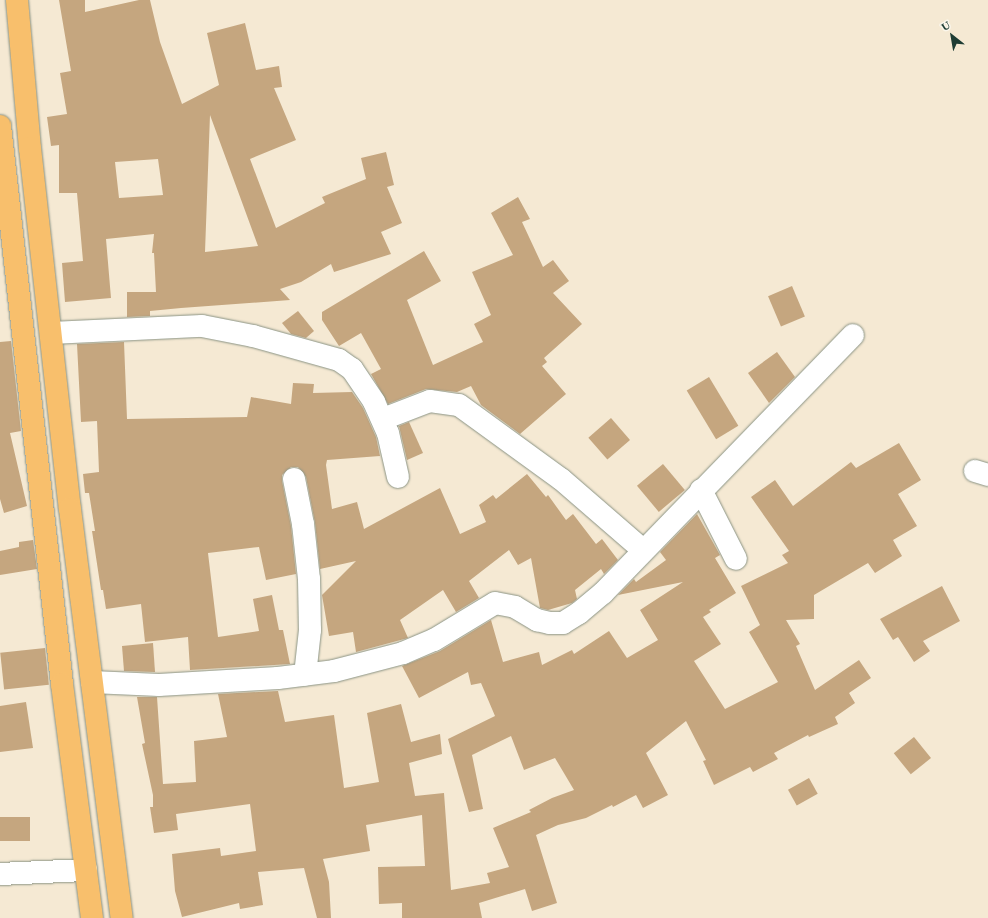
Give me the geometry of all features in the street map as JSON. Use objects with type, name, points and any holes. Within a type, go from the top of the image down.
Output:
[{"type":"highway","points":[[17,0],[70,509],[122,918]]},
{"type":"highway","points":[[0,126],[42,512],[92,918]]},
{"type":"highway","points":[[42,512],[70,509]]},
{"type":"street","points":[[51,333],[202,326],[324,354],[339,360],[352,369],[383,419],[398,477]]},
{"type":"street","points":[[92,682],[159,685],[305,675],[334,671],[404,653],[434,640],[495,603],[515,607],[550,624],[563,623],[579,613],[603,592],[852,335]]},
{"type":"street","points":[[383,419],[430,401],[459,406],[561,479],[643,550]]},
{"type":"street","points":[[294,479],[303,524],[309,578],[310,630],[305,675]]},
{"type":"street","points":[[701,490],[736,559]]},
{"type":"street","points":[[0,874],[86,870]]},
{"type":"building","points":[[59,0],[85,0],[85,12],[139,0],[150,0],[160,42],[182,104],[219,85],[207,33],[245,23],[256,70],[279,66],[282,87],[274,88],[296,140],[250,159],[276,228],[325,203],[322,197],[366,179],[361,158],[386,152],[394,185],[387,187],[402,223],[381,232],[391,254],[334,272],[331,264],[301,282],[280,289],[290,300],[150,311],[150,316],[127,317],[127,292],[156,292],[154,253],[152,253],[154,234],[106,239],[111,298],[65,302],[62,263],[83,261],[77,193],[59,193],[59,145],[51,146],[47,117],[67,114],[60,73],[71,71]],"holes":[[[210,115],[258,246],[205,252]],[[158,159],[163,195],[119,198],[115,162]]]},
{"type":"building","points":[[518,197],[530,219],[522,222],[543,267],[553,260],[569,281],[553,293],[582,324],[544,358],[547,362],[542,366],[566,394],[520,434],[481,405],[471,386],[457,392],[426,389],[388,404],[371,374],[381,369],[361,333],[339,346],[322,320],[322,312],[424,251],[441,281],[407,300],[433,365],[483,342],[474,324],[491,315],[472,272],[513,255],[491,213]]},
{"type":"building","points":[[792,286],[805,316],[781,327],[768,296]]},
{"type":"building","points":[[298,311],[314,331],[306,338],[291,334],[282,323]]},
{"type":"building","points":[[11,341],[21,431],[10,433],[27,506],[4,513],[0,499],[0,342]]},
{"type":"building","points":[[124,342],[127,419],[247,417],[251,397],[291,404],[293,383],[314,384],[313,393],[352,392],[363,408],[376,437],[380,456],[327,460],[326,465],[332,509],[357,502],[364,529],[440,488],[460,534],[486,522],[479,505],[493,495],[496,499],[527,474],[546,497],[548,495],[566,520],[573,514],[596,544],[602,539],[618,560],[604,574],[601,569],[575,590],[577,599],[572,603],[548,610],[540,608],[531,558],[518,565],[509,550],[469,581],[479,598],[456,612],[443,590],[400,620],[408,638],[356,652],[353,632],[329,636],[322,595],[356,561],[320,569],[315,523],[306,477],[298,467],[291,467],[282,475],[282,481],[291,526],[296,574],[266,580],[259,547],[208,553],[218,637],[259,631],[253,599],[272,595],[279,630],[283,630],[290,664],[190,670],[188,637],[145,642],[141,604],[106,609],[103,590],[101,590],[92,531],[95,531],[89,493],[85,493],[83,474],[99,472],[97,421],[81,422],[77,344]]},
{"type":"building","points":[[777,352],[795,377],[769,403],[748,373]]},
{"type":"building","points":[[709,377],[738,426],[716,439],[687,390]]},
{"type":"building","points":[[611,418],[630,440],[607,460],[588,438]]},
{"type":"building","points":[[409,422],[423,453],[407,460],[399,426]]},
{"type":"building","points":[[899,443],[921,480],[898,494],[917,526],[893,540],[902,556],[875,573],[868,563],[814,595],[814,619],[786,620],[800,644],[796,646],[815,690],[859,660],[871,678],[849,693],[855,703],[835,717],[838,724],[809,737],[808,735],[774,753],[778,759],[753,772],[750,767],[714,785],[703,761],[706,760],[686,721],[646,753],[668,795],[643,808],[636,795],[613,807],[612,805],[586,818],[558,825],[536,835],[557,903],[532,911],[525,889],[479,903],[482,918],[402,918],[402,903],[379,904],[378,867],[425,866],[422,815],[366,825],[370,851],[323,859],[329,882],[331,918],[317,918],[304,868],[258,872],[263,905],[240,909],[239,903],[182,917],[175,891],[172,854],[220,848],[221,856],[256,851],[250,804],[176,814],[178,830],[154,833],[150,807],[153,807],[153,795],[142,744],[145,743],[137,697],[157,697],[163,784],[196,782],[194,741],[227,737],[218,694],[278,691],[285,722],[334,715],[344,788],[379,782],[367,713],[401,704],[411,742],[440,734],[442,754],[409,763],[415,796],[444,793],[451,890],[490,883],[487,873],[509,867],[493,828],[531,812],[529,810],[552,798],[574,790],[555,758],[524,770],[511,736],[472,755],[483,809],[469,812],[448,739],[495,716],[481,683],[471,685],[468,672],[419,698],[402,666],[440,651],[491,620],[503,662],[539,652],[542,665],[572,650],[574,654],[609,631],[627,658],[658,640],[640,610],[683,582],[618,595],[634,579],[636,582],[666,560],[660,552],[697,514],[720,555],[715,558],[736,593],[709,610],[711,612],[703,617],[721,644],[694,661],[725,709],[778,682],[749,632],[760,625],[741,586],[788,563],[782,555],[789,551],[751,497],[775,480],[793,506],[851,462],[856,468]]},
{"type":"building","points":[[663,464],[685,490],[659,512],[637,486]]},
{"type":"building","points":[[33,540],[37,569],[0,575],[0,551],[19,547],[19,542]]},
{"type":"building","points":[[942,586],[960,621],[923,641],[930,651],[914,662],[898,637],[893,640],[880,619]]},
{"type":"building","points":[[153,643],[155,672],[124,671],[122,646]]},
{"type":"building","points":[[45,648],[49,685],[4,690],[0,653]]},
{"type":"building","points":[[26,702],[33,748],[0,752],[0,706]]},
{"type":"building","points":[[914,737],[931,758],[911,774],[894,753]]},
{"type":"building","points":[[809,778],[818,794],[797,805],[788,790]]},
{"type":"building","points":[[0,817],[30,817],[30,841],[0,841]]}]
